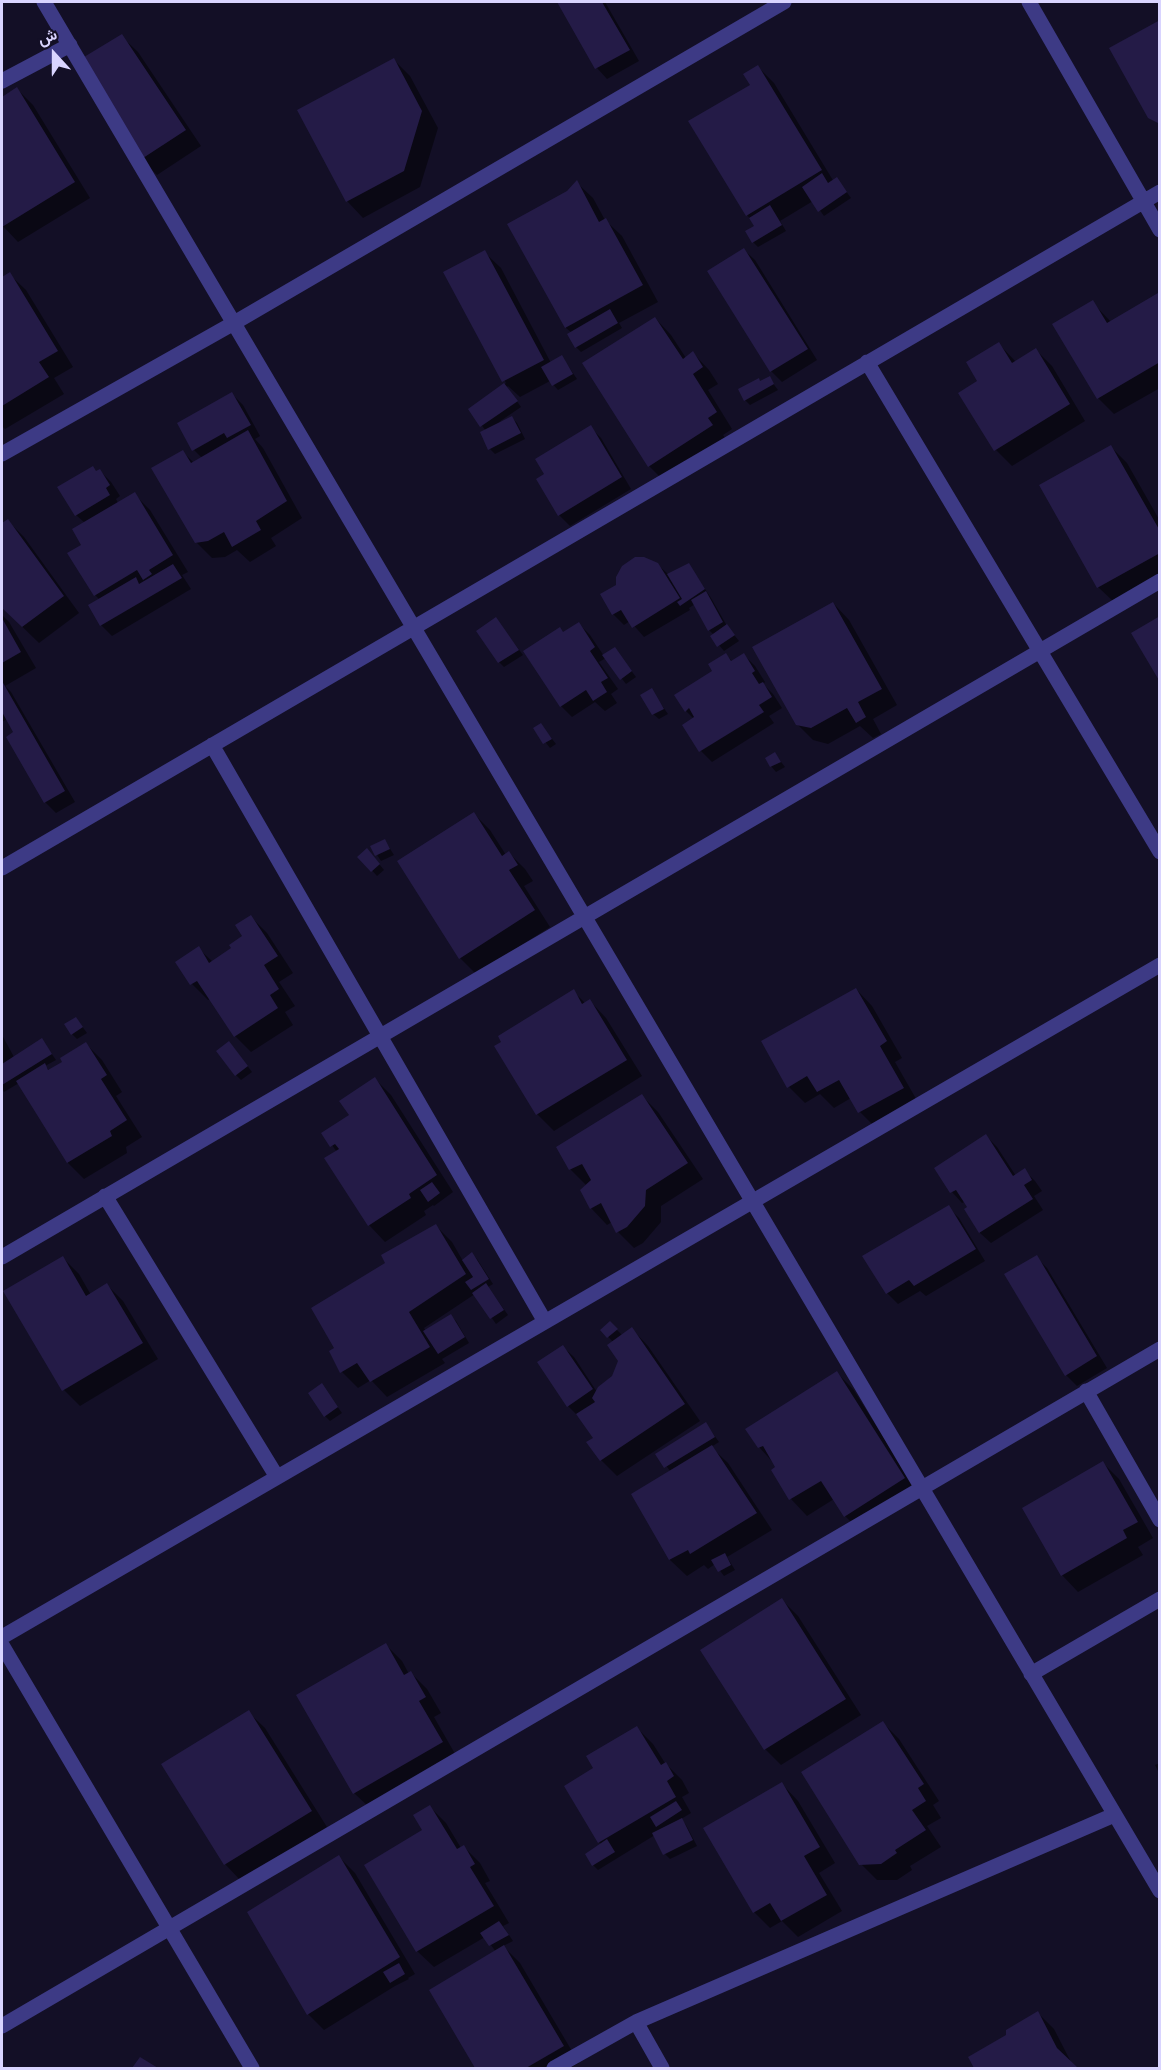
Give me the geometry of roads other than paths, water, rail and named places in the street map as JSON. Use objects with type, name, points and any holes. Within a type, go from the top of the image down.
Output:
[{"type":"street","points":[[45,2],[1160,1892]]},
{"type":"street","points":[[2,454],[234,323],[784,2]]},
{"type":"street","points":[[1029,2],[1160,230]]},
{"type":"street","points":[[2,81],[70,45]]},
{"type":"street","points":[[2,868],[1160,192]]},
{"type":"street","points":[[867,362],[1160,852]]},
{"type":"street","points":[[2,1257],[1160,581]]},
{"type":"street","points":[[212,745],[544,1320]]},
{"type":"street","points":[[2,1636],[1160,965]]},
{"type":"street","points":[[105,1196],[277,1477]]},
{"type":"street","points":[[2,2026],[1160,1349]]},
{"type":"street","points":[[1086,1391],[1160,1520]]},
{"type":"street","points":[[1031,1674],[1160,1599]]},
{"type":"street","points":[[2,1645],[252,2068]]},
{"type":"street","points":[[554,2068],[636,2022],[1114,1815]]},
{"type":"street","points":[[636,2022],[662,2068]]}]
